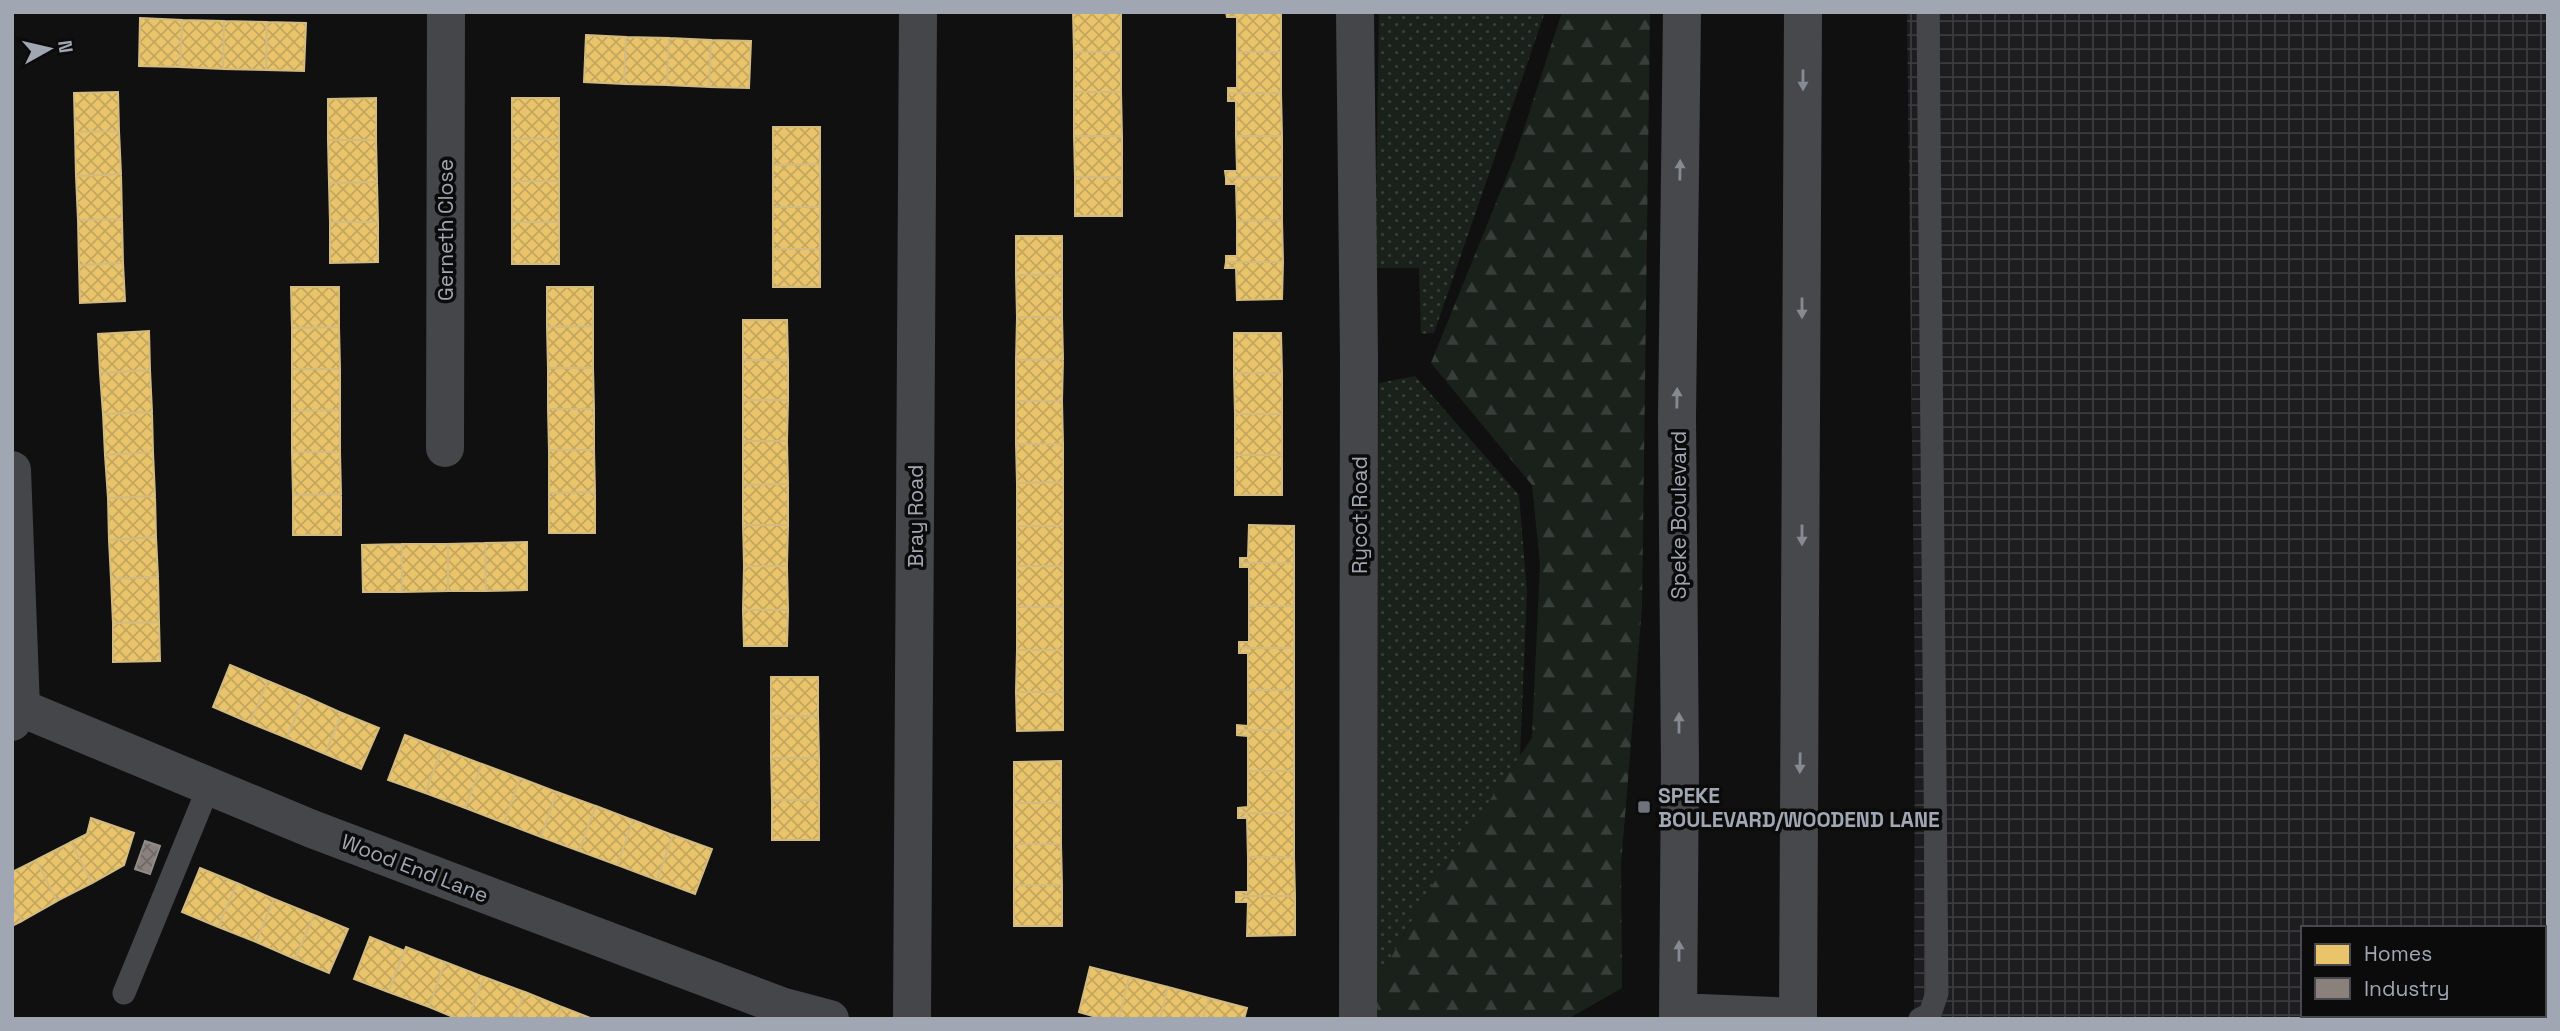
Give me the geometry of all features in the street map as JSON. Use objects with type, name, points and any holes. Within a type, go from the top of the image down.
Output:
[{"type":"highway","name":"Speke Boulevard","points":[[1671,1017],[1680,767],[1677,403],[1682,12]]},
{"type":"highway","points":[[1671,1017],[1801,1018],[1803,12]]},
{"type":"street","name":"Gerneth Close","points":[[445,448],[446,12]]},
{"type":"street","name":"Bray Road","points":[[912,1019],[918,12]]},
{"type":"street","name":"Rycot Road","points":[[1355,12],[1359,358],[1358,1019]]},
{"type":"street","points":[[12,470],[17,715]]},
{"type":"street","name":"Wood End Lane","points":[[17,715],[768,1001],[830,1019]]},
{"type":"lane","points":[[1920,1019],[1930,1014],[1937,993],[1928,12]]},
{"type":"lane","points":[[124,993],[209,786]]},
{"type":"shaded area","points":[[1907,12],[2548,12],[2548,1019],[1914,1019],[1915,694]]},
{"type":"green space","points":[[1379,12],[1545,12],[1434,333],[1421,334],[1419,268],[1375,268]]},
{"type":"green space","points":[[1562,12],[1650,12],[1642,607],[1621,865],[1622,988],[1568,1019],[1371,1019],[1371,993],[1431,887],[1532,738],[1540,564],[1532,485],[1431,363],[1515,156]]},
{"type":"green space","points":[[1415,376],[1519,495],[1527,592],[1520,756],[1431,887],[1371,993],[1379,383]]},
{"type":"building: Homes","points":[[1073,12],[1121,12],[1121,52],[1074,52]]},
{"type":"building: Homes","points":[[1226,12],[1281,12],[1281,52],[1237,52],[1237,17],[1227,17]]},
{"type":"building: Homes","points":[[140,18],[182,20],[180,67],[139,66]]},
{"type":"building: Homes","points":[[182,20],[224,21],[223,69],[180,67]]},
{"type":"building: Homes","points":[[224,21],[267,22],[266,70],[223,69]]},
{"type":"building: Homes","points":[[267,22],[306,23],[304,71],[266,70]]},
{"type":"building: Homes","points":[[586,35],[626,37],[624,84],[584,82]]},
{"type":"building: Homes","points":[[626,37],[669,38],[667,85],[624,84]]},
{"type":"building: Homes","points":[[669,38],[711,40],[709,87],[667,85]]},
{"type":"building: Homes","points":[[711,40],[751,41],[749,88],[709,87]]},
{"type":"building: Homes","points":[[1074,52],[1121,52],[1121,92],[1074,92]]},
{"type":"building: Homes","points":[[1237,52],[1281,52],[1281,93],[1228,93],[1228,88],[1237,88]]},
{"type":"building: Homes","points":[[118,92],[119,131],[75,132],[74,93]]},
{"type":"building: Homes","points":[[1074,92],[1121,92],[1122,136],[1074,136]]},
{"type":"building: Homes","points":[[1228,93],[1281,93],[1282,136],[1236,136],[1236,101],[1228,101]]},
{"type":"building: Homes","points":[[376,98],[376,140],[328,140],[328,99]]},
{"type":"building: Homes","points":[[512,98],[559,98],[559,139],[512,139]]},
{"type":"building: Homes","points":[[773,127],[820,127],[820,164],[773,165]]},
{"type":"building: Homes","points":[[119,131],[121,174],[76,176],[75,132]]},
{"type":"building: Homes","points":[[1074,136],[1122,136],[1122,177],[1075,177]]},
{"type":"building: Homes","points":[[1236,136],[1282,136],[1282,177],[1226,178],[1225,171],[1237,171]]},
{"type":"building: Homes","points":[[512,139],[559,139],[559,181],[512,181]]},
{"type":"building: Homes","points":[[328,140],[376,140],[377,182],[329,183]]},
{"type":"building: Homes","points":[[820,164],[820,207],[773,207],[773,165]]},
{"type":"building: Homes","points":[[121,174],[122,219],[78,220],[76,176]]},
{"type":"building: Homes","points":[[1075,177],[1122,177],[1122,216],[1075,216]]},
{"type":"building: Homes","points":[[1282,177],[1282,220],[1237,221],[1236,184],[1226,184],[1226,178]]},
{"type":"building: Homes","points":[[512,181],[559,181],[559,222],[512,222]]},
{"type":"building: Homes","points":[[377,182],[378,222],[330,222],[329,183]]},
{"type":"building: Homes","points":[[773,207],[820,207],[820,249],[773,249]]},
{"type":"building: Homes","points":[[122,219],[123,263],[79,265],[78,220]]},
{"type":"building: Homes","points":[[1282,220],[1283,262],[1226,262],[1226,256],[1237,256],[1237,221]]},
{"type":"building: Homes","points":[[330,222],[378,222],[378,262],[330,263]]},
{"type":"building: Homes","points":[[512,222],[559,222],[559,264],[512,264]]},
{"type":"building: Homes","points":[[1016,236],[1062,236],[1062,275],[1016,275]]},
{"type":"building: Homes","points":[[773,249],[820,249],[820,287],[773,287]]},
{"type":"building: Homes","points":[[1226,262],[1283,262],[1282,299],[1237,300],[1236,268],[1225,268]]},
{"type":"building: Homes","points":[[123,263],[125,301],[80,303],[79,265]]},
{"type":"building: Homes","points":[[1016,275],[1062,275],[1062,317],[1017,317]]},
{"type":"building: Homes","points":[[291,287],[339,287],[339,327],[292,328]]},
{"type":"building: Homes","points":[[547,287],[593,287],[593,326],[547,327]]},
{"type":"building: Homes","points":[[1017,317],[1062,317],[1063,359],[1016,360]]},
{"type":"building: Homes","points":[[743,320],[787,320],[788,360],[743,360]]},
{"type":"building: Homes","points":[[593,326],[593,368],[548,368],[547,327]]},
{"type":"building: Homes","points":[[339,327],[340,369],[292,369],[292,328]]},
{"type":"building: Homes","points":[[149,331],[150,370],[100,373],[98,334]]},
{"type":"building: Homes","points":[[1234,333],[1281,333],[1282,373],[1234,373]]},
{"type":"building: Homes","points":[[1063,359],[1062,401],[1016,401],[1016,360]]},
{"type":"building: Homes","points":[[743,360],[788,360],[788,400],[743,400]]},
{"type":"building: Homes","points":[[548,368],[593,368],[594,409],[548,409]]},
{"type":"building: Homes","points":[[292,369],[340,369],[340,410],[292,411]]},
{"type":"building: Homes","points":[[150,370],[152,412],[103,414],[100,373]]},
{"type":"building: Homes","points":[[1234,373],[1282,373],[1282,414],[1235,414]]},
{"type":"building: Homes","points":[[743,400],[788,400],[787,441],[743,441]]},
{"type":"building: Homes","points":[[1016,401],[1062,401],[1063,444],[1016,444]]},
{"type":"building: Homes","points":[[548,409],[594,409],[594,450],[549,450]]},
{"type":"building: Homes","points":[[340,410],[340,452],[292,452],[292,411]]},
{"type":"building: Homes","points":[[152,412],[153,452],[105,455],[103,414]]},
{"type":"building: Homes","points":[[1235,414],[1282,414],[1282,455],[1235,455]]},
{"type":"building: Homes","points":[[743,441],[787,441],[788,484],[743,485]]},
{"type":"building: Homes","points":[[1016,444],[1063,444],[1063,482],[1017,483]]},
{"type":"building: Homes","points":[[549,450],[594,450],[595,492],[549,493]]},
{"type":"building: Homes","points":[[153,452],[155,496],[108,498],[105,455]]},
{"type":"building: Homes","points":[[292,452],[340,452],[341,494],[293,495]]},
{"type":"building: Homes","points":[[1235,455],[1282,455],[1282,495],[1235,495]]},
{"type":"building: Homes","points":[[1063,482],[1063,526],[1017,526],[1017,483]]},
{"type":"building: Homes","points":[[788,484],[788,525],[743,525],[743,485]]},
{"type":"building: Homes","points":[[595,492],[595,533],[549,533],[549,493]]},
{"type":"building: Homes","points":[[341,494],[341,535],[293,535],[293,495]]},
{"type":"building: Homes","points":[[155,496],[156,537],[109,540],[108,498]]},
{"type":"building: Homes","points":[[743,525],[788,525],[787,566],[744,566]]},
{"type":"building: Homes","points":[[1249,525],[1294,526],[1294,563],[1240,563],[1240,558],[1248,558]]},
{"type":"building: Homes","points":[[1017,526],[1063,526],[1063,566],[1017,566]]},
{"type":"building: Homes","points":[[156,537],[158,577],[111,579],[109,540]]},
{"type":"building: Homes","points":[[527,542],[527,590],[486,591],[485,543]]},
{"type":"building: Homes","points":[[485,543],[486,591],[448,591],[448,544]]},
{"type":"building: Homes","points":[[402,544],[448,544],[448,591],[402,592]]},
{"type":"building: Homes","points":[[402,544],[402,592],[363,592],[362,545]]},
{"type":"building: Homes","points":[[1240,563],[1294,563],[1294,606],[1249,606],[1249,567],[1240,567]]},
{"type":"building: Homes","points":[[744,566],[787,566],[788,610],[743,610]]},
{"type":"building: Homes","points":[[1017,566],[1063,566],[1063,607],[1017,607]]},
{"type":"building: Homes","points":[[158,577],[159,622],[113,623],[111,579]]},
{"type":"building: Homes","points":[[1249,606],[1294,606],[1294,648],[1239,648],[1239,642],[1249,642]]},
{"type":"building: Homes","points":[[1017,607],[1063,607],[1063,650],[1017,650]]},
{"type":"building: Homes","points":[[743,610],[788,610],[787,646],[744,646]]},
{"type":"building: Homes","points":[[159,622],[160,661],[113,662],[113,623]]},
{"type":"building: Homes","points":[[1239,648],[1294,648],[1294,690],[1248,690],[1248,653],[1239,653]]},
{"type":"building: Homes","points":[[1017,650],[1063,650],[1063,692],[1016,692]]},
{"type":"building: Homes","points":[[230,665],[268,681],[250,723],[213,707]]},
{"type":"building: Homes","points":[[771,677],[818,677],[818,716],[771,716]]},
{"type":"building: Homes","points":[[268,681],[304,696],[287,738],[250,723]]},
{"type":"building: Homes","points":[[1248,690],[1294,690],[1294,730],[1237,730],[1237,725],[1248,726]]},
{"type":"building: Homes","points":[[1016,692],[1063,692],[1063,730],[1017,731]]},
{"type":"building: Homes","points":[[304,696],[342,713],[325,754],[287,738]]},
{"type":"building: Homes","points":[[342,713],[379,728],[361,769],[325,754]]},
{"type":"building: Homes","points":[[771,716],[818,716],[819,758],[771,758]]},
{"type":"building: Homes","points":[[1237,730],[1294,730],[1294,771],[1248,771],[1248,736],[1237,735]]},
{"type":"building: Homes","points":[[405,735],[442,749],[425,793],[388,780]]},
{"type":"building: Homes","points":[[442,749],[482,764],[465,808],[425,793]]},
{"type":"building: Homes","points":[[771,758],[819,758],[819,800],[772,800]]},
{"type":"building: Homes","points":[[1061,761],[1061,803],[1014,803],[1014,762]]},
{"type":"building: Homes","points":[[482,764],[520,778],[504,823],[465,808]]},
{"type":"building: Homes","points":[[1248,771],[1294,771],[1294,813],[1238,813],[1238,808],[1248,807]]},
{"type":"building: Homes","points":[[520,778],[557,792],[541,837],[504,823]]},
{"type":"building: Homes","points":[[557,792],[596,806],[579,851],[541,837]]},
{"type":"building: Homes","points":[[772,800],[819,800],[819,840],[772,840]]},
{"type":"building: Homes","points":[[1014,803],[1061,803],[1061,844],[1014,844]]},
{"type":"building: Homes","points":[[596,806],[633,820],[617,865],[579,851]]},
{"type":"building: Homes","points":[[1238,813],[1294,813],[1294,857],[1248,857],[1247,818],[1238,818]]},
{"type":"building: Homes","points":[[91,818],[134,833],[124,865],[92,883],[71,842],[87,834]]},
{"type":"building: Homes","points":[[633,820],[673,835],[657,880],[617,865]]},
{"type":"building: Homes","points":[[673,835],[712,849],[695,894],[657,880]]},
{"type":"building: Homes","points":[[71,842],[92,883],[57,901],[36,860]]},
{"type":"building: Homes","points":[[1014,844],[1061,844],[1062,885],[1014,885]]},
{"type":"building: Homes","points":[[1248,857],[1294,857],[1295,896],[1236,896],[1236,892],[1248,892]]},
{"type":"building: Homes","points":[[36,860],[57,901],[22,921],[12,903],[12,872]]},
{"type":"building: Homes","points":[[200,868],[237,883],[218,927],[182,912]]},
{"type":"building: Homes","points":[[237,883],[274,899],[256,942],[218,927]]},
{"type":"building: Homes","points":[[1014,885],[1062,885],[1062,926],[1014,926]]},
{"type":"building: Homes","points":[[1236,896],[1295,896],[1295,935],[1247,936],[1248,902],[1236,902]]},
{"type":"building: Homes","points":[[274,899],[314,915],[295,959],[256,942]]},
{"type":"building: Homes","points":[[12,903],[22,921],[12,926]]},
{"type":"building: Homes","points":[[314,915],[348,929],[329,973],[295,959]]},
{"type":"building: Homes","points":[[370,937],[405,951],[388,992],[354,979]]},
{"type":"building: Homes","points":[[406,947],[445,962],[429,1007],[388,992]]},
{"type":"building: Homes","points":[[445,962],[484,977],[468,1019],[458,1019],[429,1007]]},
{"type":"building: Homes","points":[[1090,967],[1129,977],[1119,1019],[1103,1019],[1079,1012]]},
{"type":"building: Homes","points":[[484,977],[525,992],[515,1019],[468,1019]]},
{"type":"building: Homes","points":[[1129,977],[1168,987],[1160,1019],[1119,1019]]},
{"type":"building: Homes","points":[[1168,987],[1209,998],[1203,1019],[1160,1019]]},
{"type":"building: Homes","points":[[525,992],[562,1007],[558,1019],[515,1019]]},
{"type":"building: Homes","points":[[1209,998],[1247,1008],[1244,1019],[1203,1019]]},
{"type":"building: Homes","points":[[562,1007],[593,1019],[558,1019]]},
{"type":"building: Industry","points":[[145,841],[160,846],[150,874],[135,869]]},
{"type":"place","name":"SPEKE BOULEVARD/WOODEND LANE","points":[[1644,807]]}]
